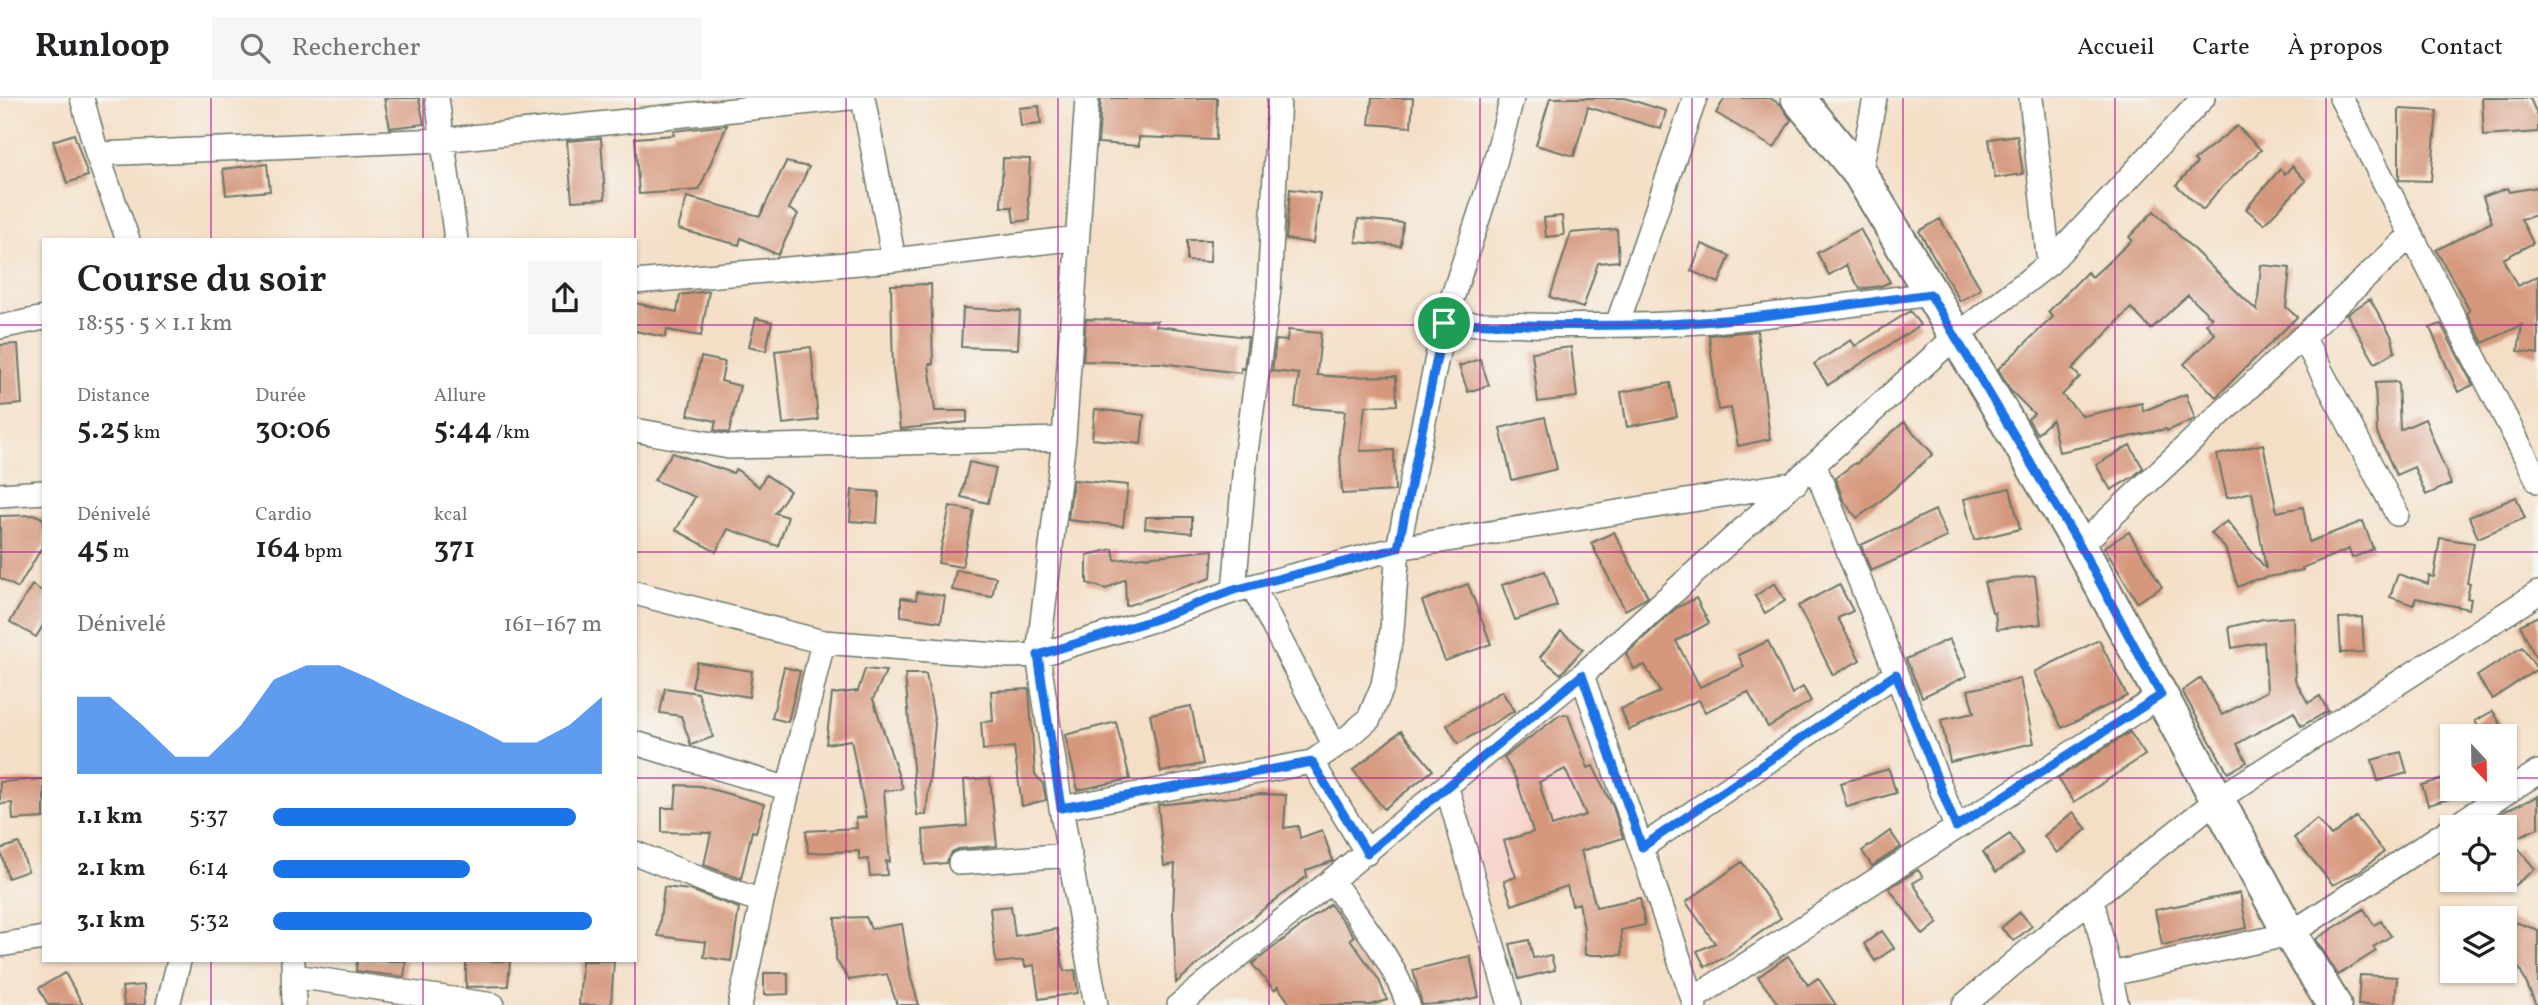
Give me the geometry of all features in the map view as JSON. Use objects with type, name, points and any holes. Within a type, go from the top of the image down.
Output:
[{"type":"street","points":[[82,98],[97,153],[127,238]]},
{"type":"street","points":[[437,98],[456,238]]},
{"type":"street","points":[[97,153],[442,140],[850,98]]},
{"type":"street","points":[[863,98],[894,260]]},
{"type":"street","points":[[1087,98],[1064,439],[1038,655],[1061,808],[1096,1005]]},
{"type":"street","points":[[1279,98],[1269,290],[1246,452],[1243,589],[1335,746]]},
{"type":"street","points":[[1061,808],[1312,762],[1369,719],[1383,685],[1392,630],[1398,548],[1444,323],[1489,185],[1512,98]]},
{"type":"street","points":[[1617,325],[1695,98]]},
{"type":"street","points":[[1798,98],[1860,174],[1956,336],[2080,546],[2290,934],[2334,1005]]},
{"type":"street","points":[[1860,174],[1875,98]]},
{"type":"street","points":[[2031,98],[2049,264]]},
{"type":"street","points":[[1183,1004],[1582,675],[1956,336],[2049,264],[2203,98]]},
{"type":"street","points":[[2341,98],[2538,481]]},
{"type":"street","points":[[2080,546],[2411,235]]},
{"type":"street","points":[[637,282],[894,260],[1077,238]]},
{"type":"street","points":[[1444,323],[1617,325],[1700,322],[1930,294]]},
{"type":"street","points":[[0,327],[42,318]]},
{"type":"street","points":[[2303,337],[2398,514]]},
{"type":"street","points":[[637,430],[729,447],[1064,439]]},
{"type":"street","points":[[1815,466],[1956,827]]},
{"type":"street","points":[[637,594],[823,642],[1010,656],[1038,655],[1243,589],[1398,548],[1796,483]]},
{"type":"street","points":[[0,495],[42,492]]},
{"type":"street","points":[[1964,1005],[2218,799],[2538,593]]},
{"type":"street","points":[[740,1005],[823,642]]},
{"type":"street","points":[[1642,847],[1896,674]]},
{"type":"street","points":[[1582,675],[1694,1002],[1956,827],[2161,695]]},
{"type":"street","points":[[637,744],[789,789]]},
{"type":"street","points":[[1312,762],[1367,853]]},
{"type":"street","points":[[2472,815],[2538,772]]},
{"type":"street","points":[[1447,788],[1510,1005]]},
{"type":"street","points":[[2111,974],[2290,934],[2440,836]]},
{"type":"street","points":[[637,854],[762,901]]},
{"type":"street","points":[[960,863],[1070,855]]},
{"type":"street","points":[[1332,881],[1378,946],[1408,1005]]},
{"type":"street","points":[[2092,899],[2117,1005]]},
{"type":"street","points":[[1,939],[42,938]]},
{"type":"street","points":[[168,1005],[179,962]]},
{"type":"street","points":[[294,1005],[294,969],[493,1005]]},
{"type":"shaded area","points":[[1571,699],[1629,839],[1486,885],[1458,791]]},
{"type":"building","points":[[384,98],[419,98],[424,124],[390,128]]},
{"type":"building","points":[[1101,98],[1217,98],[1216,140],[1139,137],[1139,146],[1098,143]]},
{"type":"building","points":[[1372,98],[1413,98],[1411,127],[1369,124]]},
{"type":"building","points":[[1550,98],[1625,98],[1666,111],[1661,129],[1588,107],[1574,156],[1536,145]]},
{"type":"building","points":[[1725,98],[1770,98],[1781,105],[1791,120],[1774,148],[1716,113]]},
{"type":"building","points":[[2482,98],[2530,98],[2538,117],[2538,132],[2484,136]]},
{"type":"building","points":[[1039,106],[1041,124],[1021,126],[1019,108]]},
{"type":"building","points":[[2399,109],[2437,111],[2431,181],[2399,180]]},
{"type":"building","points":[[727,125],[699,190],[639,194],[635,138],[674,135],[673,131]]},
{"type":"building","points":[[2237,126],[2261,150],[2217,192],[2203,210],[2176,185],[2197,163],[2194,160]]},
{"type":"building","points":[[74,134],[88,176],[67,183],[53,141]]},
{"type":"building","points":[[2017,135],[2023,174],[1995,178],[1989,139]]},
{"type":"building","points":[[601,138],[605,199],[572,201],[567,141]]},
{"type":"building","points":[[1003,158],[1030,159],[1030,220],[1014,222],[1012,207],[1001,207]]},
{"type":"building","points":[[786,162],[809,167],[789,209],[798,214],[778,255],[741,238],[739,245],[678,229],[687,197],[760,216]]},
{"type":"building","points":[[267,164],[270,191],[226,195],[223,169]]},
{"type":"building","points":[[2292,166],[2306,181],[2264,224],[2246,209],[2280,169],[2285,174]]},
{"type":"building","points":[[2538,187],[2538,215],[2521,219],[2533,243],[2503,259],[2517,286],[2538,276],[2538,354],[2518,351],[2522,325],[2483,343],[2467,313],[2470,311],[2436,250],[2492,222],[2483,197],[2507,188],[2509,192]]},
{"type":"building","points":[[1290,189],[1320,193],[1313,243],[1286,239]]},
{"type":"building","points":[[2154,211],[2257,311],[2261,265],[2290,268],[2286,307],[2297,317],[2216,397],[2184,364],[2215,334],[2206,324],[2212,318],[2188,295],[2151,329],[2131,308],[2072,369],[2080,377],[2062,395],[2083,416],[2142,403],[2143,411],[2186,394],[2195,419],[2167,431],[2166,429],[2059,452],[2052,420],[2037,434],[2028,419],[2034,414],[2011,391],[1998,369],[2053,317],[2048,312],[2087,272],[2092,277],[2132,240],[2129,237]]},
{"type":"building","points":[[1562,216],[1564,235],[1546,237],[1544,218]]},
{"type":"building","points":[[1358,219],[1403,223],[1401,246],[1356,242]]},
{"type":"building","points":[[1940,219],[1981,289],[1960,301],[1919,231]]},
{"type":"building","points":[[1617,229],[1619,261],[1598,263],[1583,308],[1550,297],[1571,233]]},
{"type":"building","points":[[1860,229],[1890,282],[1860,289],[1846,265],[1829,275],[1817,253]]},
{"type":"building","points":[[1187,240],[1211,240],[1210,262],[1187,261]]},
{"type":"building","points":[[1702,244],[1730,256],[1719,283],[1691,271]]},
{"type":"building","points":[[931,284],[933,364],[929,364],[935,411],[967,411],[967,422],[900,429],[893,369],[891,285]]},
{"type":"building","points":[[709,291],[701,336],[667,330],[665,337],[637,331],[637,303],[677,312],[680,295]]},
{"type":"building","points":[[2370,299],[2392,337],[2395,352],[2375,363],[2347,314]]},
{"type":"building","points":[[963,308],[1020,311],[1018,349],[961,347]]},
{"type":"building","points":[[1910,311],[1920,325],[1828,385],[1814,364],[1851,340],[1855,346]]},
{"type":"building","points":[[756,318],[772,322],[766,351],[749,346]]},
{"type":"building","points":[[1086,319],[1157,321],[1156,326],[1248,337],[1244,369],[1241,368],[1241,373],[1160,363],[1083,361]]},
{"type":"building","points":[[2441,324],[2473,385],[2458,392],[2430,328]]},
{"type":"building","points":[[1288,330],[1321,333],[1317,375],[1396,376],[1397,405],[1365,406],[1360,451],[1394,450],[1395,491],[1342,494],[1340,452],[1345,411],[1295,407],[1299,374],[1272,371],[1276,340],[1287,341]]},
{"type":"building","points":[[1757,331],[1770,439],[1738,446],[1731,408],[1718,410],[1709,335]]},
{"type":"building","points":[[18,344],[22,404],[0,406],[0,345]]},
{"type":"building","points":[[811,347],[818,420],[783,424],[775,351]]},
{"type":"building","points":[[1571,347],[1577,397],[1538,402],[1532,352]]},
{"type":"building","points":[[701,357],[725,362],[721,381],[740,386],[729,433],[714,430],[716,421],[688,415]]},
{"type":"building","points":[[1480,359],[1489,385],[1468,392],[1459,366]]},
{"type":"building","points":[[2398,382],[2400,430],[2425,419],[2451,484],[2426,495],[2414,467],[2396,475],[2377,433],[2375,383]]},
{"type":"building","points":[[1670,383],[1677,417],[1627,427],[1621,392]]},
{"type":"building","points":[[1095,409],[1144,415],[1141,444],[1092,439]]},
{"type":"building","points":[[1545,417],[1557,469],[1512,480],[1500,428]]},
{"type":"building","points":[[1904,422],[1933,454],[1877,504],[1857,518],[1843,500],[1835,478],[1856,464]]},
{"type":"building","points":[[2263,444],[2277,512],[2303,507],[2309,542],[2363,521],[2373,549],[2352,558],[2349,549],[2302,568],[2303,570],[2254,580],[2238,587],[2225,548],[2211,533],[2227,521],[2266,569],[2252,492],[2227,498],[2217,455]]},
{"type":"building","points":[[2130,445],[2143,468],[2111,490],[2096,465]]},
{"type":"building","points":[[672,453],[733,473],[736,469],[759,487],[766,475],[790,491],[775,513],[788,517],[778,546],[728,529],[716,552],[676,530],[695,497],[654,480]]},
{"type":"building","points":[[969,462],[996,468],[988,503],[961,497]]},
{"type":"building","points":[[1073,480],[1128,485],[1123,526],[1068,520]]},
{"type":"building","points":[[2010,488],[2020,529],[1974,540],[1964,499]]},
{"type":"building","points":[[852,490],[879,492],[877,523],[850,521]]},
{"type":"building","points":[[2516,497],[2525,518],[2478,538],[2469,517]]},
{"type":"building","points":[[950,506],[974,511],[962,567],[938,563]]},
{"type":"building","points":[[1935,510],[1947,537],[1871,571],[1861,545]]},
{"type":"building","points":[[36,515],[42,518],[42,547],[18,588],[0,578],[0,516]]},
{"type":"building","points":[[1146,517],[1192,517],[1192,533],[1145,528]]},
{"type":"building","points":[[1614,532],[1648,597],[1625,610],[1591,543]]},
{"type":"building","points":[[2129,532],[2162,587],[2137,602],[2104,547]]},
{"type":"building","points":[[2440,538],[2474,543],[2467,583],[2470,584],[2467,598],[2471,599],[2469,609],[2416,598],[2413,605],[2390,597],[2398,574],[2428,584],[2429,576],[2434,577]]},
{"type":"building","points":[[1113,549],[1115,560],[1213,550],[1211,578],[1126,606],[1125,579],[1106,589],[1087,583],[1087,555]]},
{"type":"building","points":[[956,570],[996,577],[992,597],[952,590]]},
{"type":"building","points":[[1545,571],[1557,606],[1515,620],[1502,585]]},
{"type":"building","points":[[2035,576],[2041,624],[1997,629],[1995,612],[1992,612],[1984,582]]},
{"type":"building","points":[[1775,583],[1785,601],[1765,613],[1755,596]]},
{"type":"building","points":[[1468,584],[1491,644],[1445,661],[1422,601]]},
{"type":"building","points":[[1839,584],[1853,611],[1838,618],[1860,660],[1833,675],[1798,606]]},
{"type":"building","points":[[32,585],[42,591],[42,627],[36,637],[10,622]]},
{"type":"building","points":[[917,592],[945,596],[941,622],[901,616],[901,598],[916,600]]},
{"type":"building","points":[[1696,598],[1709,623],[1676,641],[1700,687],[1744,667],[1738,655],[1768,641],[1792,694],[1803,687],[1811,701],[1768,727],[1748,692],[1705,712],[1699,700],[1629,730],[1621,709],[1660,692],[1645,665],[1634,669],[1626,654],[1676,608]]},
{"type":"building","points":[[2538,616],[2538,662],[2520,625]]},
{"type":"building","points":[[2293,617],[2295,680],[2308,703],[2320,696],[2328,711],[2301,726],[2294,712],[2237,744],[2247,762],[2228,773],[2182,691],[2201,678],[2222,715],[2267,691],[2264,642],[2232,648],[2229,627],[2263,619]]},
{"type":"building","points":[[2362,617],[2364,652],[2341,653],[2339,618]]},
{"type":"building","points":[[1561,631],[1583,649],[1561,674],[1540,657]]},
{"type":"building","points":[[1949,639],[1967,676],[1922,697],[1906,659]]},
{"type":"building","points":[[2099,640],[2127,696],[2062,728],[2034,672]]},
{"type":"building","points":[[2522,647],[2537,669],[2492,699],[2477,676]]},
{"type":"building","points":[[697,662],[752,671],[749,697],[692,687]]},
{"type":"building","points":[[784,667],[800,671],[788,722],[772,718]]},
{"type":"building","points":[[865,669],[886,671],[873,699],[903,789],[884,791],[890,862],[886,861],[887,875],[870,876],[868,859],[859,860],[859,851],[808,853],[806,831],[857,828],[856,818],[866,817],[851,740],[826,744],[832,694],[858,691]]},
{"type":"building","points":[[905,674],[926,674],[935,724],[926,815],[917,815]]},
{"type":"building","points":[[2020,679],[2034,743],[1950,762],[1941,720],[1974,713],[1968,690]]},
{"type":"building","points":[[665,688],[698,693],[713,737],[691,745],[681,716],[660,713]]},
{"type":"building","points":[[1029,689],[1035,774],[1043,784],[1046,800],[1022,806],[1014,747],[983,750],[981,722],[993,721],[991,691]]},
{"type":"building","points":[[1502,691],[1514,711],[1458,744],[1447,725]]},
{"type":"building","points":[[1191,706],[1203,764],[1161,772],[1150,714]]},
{"type":"building","points":[[2493,711],[2501,724],[2477,724],[2475,721]]},
{"type":"building","points":[[1560,715],[1568,715],[1588,768],[1593,766],[1613,807],[1623,838],[1581,851],[1596,907],[1640,898],[1645,925],[1621,930],[1622,955],[1585,955],[1579,903],[1572,905],[1567,886],[1512,905],[1504,881],[1516,877],[1504,841],[1533,832],[1517,781],[1504,757]],"holes":[[[1565,769],[1586,815],[1552,826],[1539,782]]]},
{"type":"building","points":[[1116,722],[1130,779],[1078,790],[1065,735]]},
{"type":"building","points":[[1401,731],[1433,770],[1384,809],[1353,770]]},
{"type":"building","points":[[2130,732],[2145,755],[2074,802],[2058,778]]},
{"type":"building","points":[[2401,752],[2407,773],[2378,781],[2372,760]]},
{"type":"building","points":[[1889,769],[1896,793],[1847,807],[1840,783]]},
{"type":"building","points":[[990,778],[997,846],[958,849],[952,852],[946,863],[925,865],[923,830],[967,826],[964,780]]},
{"type":"building","points":[[42,779],[42,818],[13,820],[12,803],[0,804],[0,782]]},
{"type":"building","points":[[2440,780],[2440,802],[2428,805],[2422,785]]},
{"type":"building","points":[[677,785],[700,786],[764,804],[756,832],[752,831],[741,879],[704,865],[711,833],[662,832],[662,808],[675,808]]},
{"type":"building","points":[[1261,794],[1286,795],[1284,828],[1298,826],[1300,838],[1322,830],[1333,861],[1306,870],[1307,876],[1257,914],[1176,983],[1173,913],[1175,864],[1164,866],[1158,805]]},
{"type":"building","points":[[2538,796],[2538,828],[2517,837],[2517,815],[2501,813]]},
{"type":"building","points":[[2073,812],[2087,829],[2057,853],[2044,836]]},
{"type":"building","points":[[2356,817],[2384,852],[2358,872],[2333,885],[2294,838],[2317,819],[2331,836]]},
{"type":"building","points":[[1890,831],[1901,847],[1872,866],[1862,851]]},
{"type":"building","points":[[2010,834],[2023,854],[1996,872],[1983,852]]},
{"type":"building","points":[[19,843],[28,871],[8,878],[0,849]]},
{"type":"building","points":[[2517,849],[2535,869],[2517,883]]},
{"type":"building","points":[[1742,862],[1781,918],[1724,958],[1705,967],[1697,951],[1715,943],[1686,902]]},
{"type":"building","points":[[1918,870],[1923,877],[1913,883],[1938,923],[1923,935],[1889,888]]},
{"type":"building","points":[[664,887],[690,890],[739,908],[731,961],[704,957],[706,942],[658,936]]},
{"type":"building","points":[[2240,893],[2247,928],[2162,945],[2155,910]]},
{"type":"building","points":[[1330,904],[1354,936],[1350,939],[1379,980],[1387,1000],[1371,1005],[1291,1005],[1278,987],[1274,990],[1252,964]]},
{"type":"building","points":[[1011,906],[1015,936],[1057,929],[1064,971],[1075,970],[1078,993],[1039,999],[1034,965],[1025,967],[1024,960],[996,963],[990,908]]},
{"type":"building","points":[[2364,909],[2374,925],[2381,921],[2391,936],[2373,947],[2376,951],[2338,975],[2316,939]]},
{"type":"building","points":[[2020,912],[2032,926],[2014,941],[2001,928]]},
{"type":"building","points":[[866,917],[871,929],[902,924],[911,978],[919,1005],[897,1005],[887,974],[849,980],[836,960],[835,918]]},
{"type":"building","points":[[2517,923],[2538,930],[2538,1005],[2517,968]]},
{"type":"building","points":[[1882,931],[1894,948],[1875,961],[1864,944]]},
{"type":"building","points":[[1529,940],[1533,958],[1551,956],[1555,970],[1519,979],[1510,944]]},
{"type":"building","points":[[1470,956],[1479,997],[1422,1005],[1413,970]]},
{"type":"building","points":[[1788,956],[1808,985],[1818,978],[1836,1005],[1779,1005],[1758,977]]},
{"type":"building","points":[[357,962],[406,962],[404,977],[356,971]]},
{"type":"building","points":[[466,962],[510,962],[508,986],[466,987]]},
{"type":"building","points":[[582,962],[614,962],[611,1005],[579,1005]]},
{"type":"building","points":[[65,973],[83,1005],[48,1005],[39,988]]},
{"type":"building","points":[[764,973],[788,973],[788,994],[764,995]]},
{"type":"building","points":[[2360,975],[2397,977],[2395,1005],[2358,1005]]},
{"type":"building","points":[[144,985],[145,1005],[124,1005],[122,987]]},
{"type":"route","points":[[1930,294],[2080,546],[2161,695],[1956,827],[1896,674],[1642,847],[1582,675],[1367,853],[1312,762],[1061,808],[1038,655],[1080,640],[1153,620],[1234,590],[1398,548],[1444,323],[1617,325],[1700,322],[1930,294]]}]
